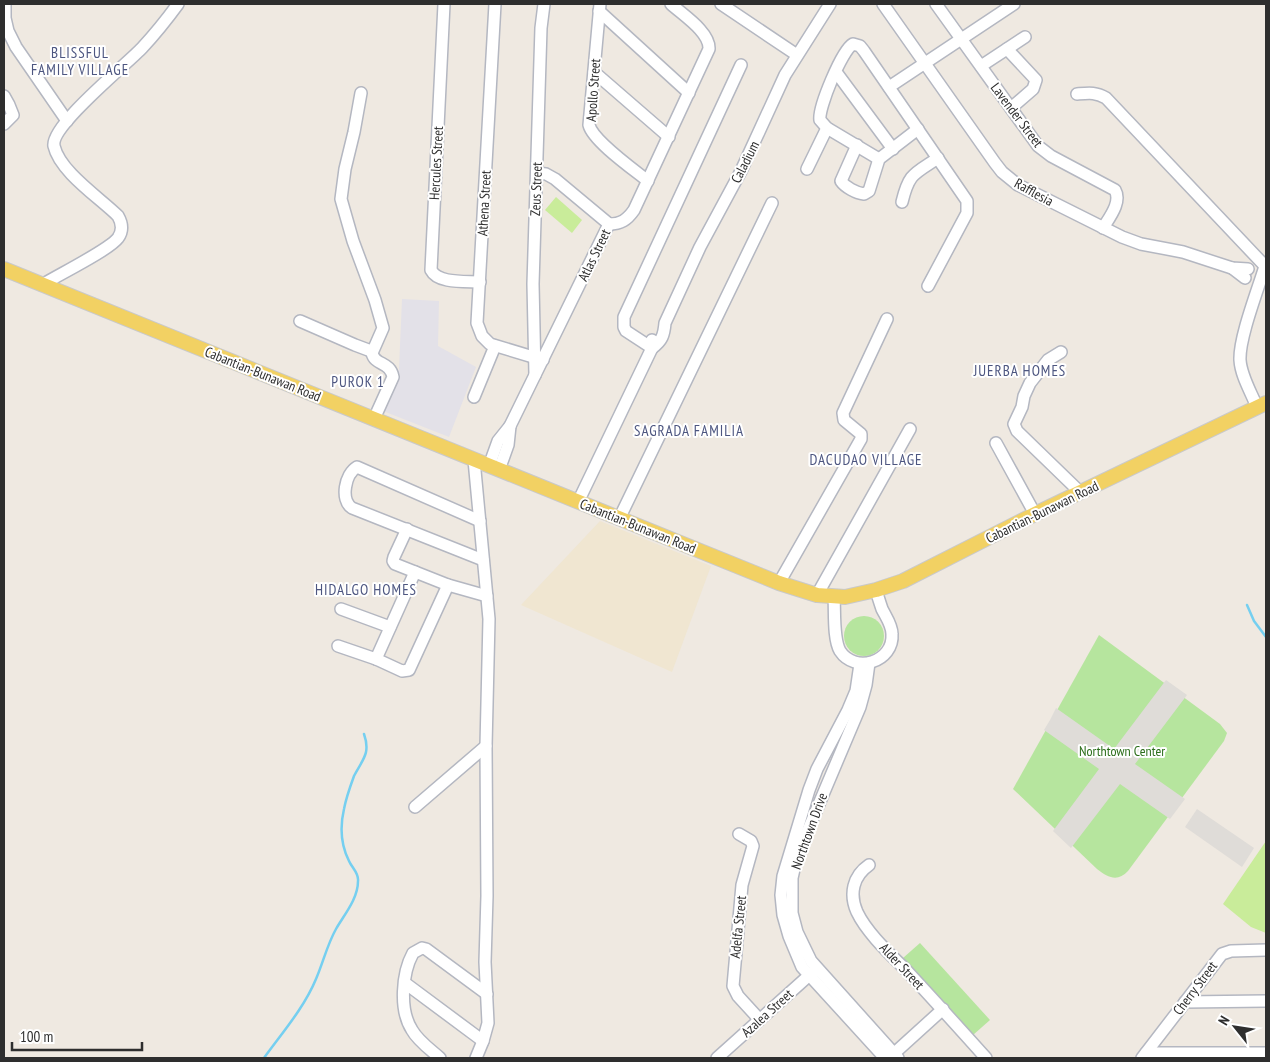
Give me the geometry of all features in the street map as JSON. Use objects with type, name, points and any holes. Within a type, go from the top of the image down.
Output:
[{"type":"main road","name":"Cabantian-Bunawan Road","points":[[4,269],[779,583],[817,595],[834,597],[854,596],[876,590],[923,572],[1035,514],[1262,405]]},
{"type":"street","points":[[5,4],[5,18],[8,31],[16,48],[66,121]]},
{"type":"street","points":[[42,285],[107,247],[117,239],[122,222],[118,216],[77,180],[62,161],[54,146],[54,142],[66,121],[96,90],[143,47],[178,4]]},
{"type":"street","name":"Hercules Street","points":[[444,4],[431,270],[433,274],[442,279],[480,282]]},
{"type":"street","name":"Athena Street","points":[[495,4],[477,323],[486,341],[495,346]]},
{"type":"street","name":"Zeus Street","points":[[494,468],[508,445],[510,426],[535,375],[539,359],[533,284],[541,28],[544,4]]},
{"type":"street","name":"Atlas Street","points":[[539,359],[609,224],[622,222],[631,215],[707,54],[709,41],[701,30],[671,4]]},
{"type":"street","points":[[721,4],[797,55]]},
{"type":"street","name":"Caladium","points":[[578,502],[652,348],[664,334],[665,323],[700,247],[741,171],[777,91],[797,55],[830,4]]},
{"type":"street","name":"Rafflesia","points":[[883,4],[1002,172],[1024,188],[1103,228],[1136,242],[1183,252],[1232,268],[1256,273]]},
{"type":"street","points":[[889,87],[1014,4]]},
{"type":"street","name":"Lavender Street","points":[[942,6],[961,39],[1038,146],[1045,152],[1115,190],[1118,198],[1103,228]]},
{"type":"street","points":[[600,7],[689,93]]},
{"type":"street","name":"Apollo Street","points":[[600,7],[589,118],[590,130],[597,139],[648,181]]},
{"type":"street","points":[[981,66],[1025,37]]},
{"type":"street","points":[[879,159],[827,128],[820,120],[820,111],[849,46],[856,45],[864,51],[965,197],[968,205],[964,219],[928,286]]},
{"type":"street","points":[[1007,49],[1036,80],[1033,89],[1011,108]]},
{"type":"street","points":[[652,348],[626,331],[624,328],[624,317],[740,65]]},
{"type":"street","points":[[594,72],[669,137]]},
{"type":"street","points":[[836,72],[893,149]]},
{"type":"street","points":[[1078,94],[1090,92],[1106,98],[1256,273],[1240,360],[1243,373],[1262,405]]},
{"type":"street","points":[[362,93],[344,169],[340,199],[375,300],[382,328],[372,353],[373,357],[388,367],[393,377],[374,420]]},
{"type":"street","points":[[4,96],[12,111],[12,115],[7,122]]},
{"type":"street","points":[[806,169],[827,128]]},
{"type":"street","points":[[857,146],[840,178],[843,185],[860,194],[867,193],[879,159],[918,129]]},
{"type":"street","points":[[902,202],[906,185],[911,176],[938,158]]},
{"type":"street","points":[[537,173],[555,178],[609,224]]},
{"type":"street","points":[[620,519],[772,203]]},
{"type":"street","points":[[779,583],[861,440],[861,434],[844,420],[843,413],[887,319]]},
{"type":"street","points":[[300,321],[371,351]]},
{"type":"street","points":[[474,397],[495,346],[539,359]]},
{"type":"street","points":[[1061,352],[1048,360],[1030,383],[1014,424],[1017,431],[1081,492]]},
{"type":"street","points":[[817,595],[910,429]]},
{"type":"street","points":[[996,443],[1035,514]]},
{"type":"street","points":[[474,460],[489,619],[486,746],[487,896],[485,962],[488,1023],[476,1058]]},
{"type":"street","points":[[480,521],[356,467],[348,477],[345,498],[348,505],[483,560]]},
{"type":"street","points":[[407,529],[393,561],[395,564],[448,585],[487,596]]},
{"type":"street","points":[[376,659],[415,572]]},
{"type":"street","points":[[338,646],[376,659],[402,671],[409,670],[448,585]]},
{"type":"street","points":[[834,597],[838,647],[849,660],[865,664],[876,661],[886,653],[892,640],[891,627],[876,590]]},
{"type":"street","points":[[340,609],[390,627]]},
{"type":"street","name":"Northtown Drive","points":[[865,664],[860,692],[797,856],[792,878],[792,913],[797,932],[811,962],[813,972],[892,1057]]},
{"type":"street","points":[[415,807],[486,746]]},
{"type":"street","name":"Adelfa Street","points":[[739,834],[751,841],[753,846],[742,885],[733,986],[738,996],[759,1019]]},
{"type":"street","name":"Alder Street","points":[[869,865],[863,869],[854,881],[853,891],[856,911],[881,944],[943,1009],[986,1058]]},
{"type":"street","points":[[440,1058],[418,1038],[410,1026],[403,1000],[405,983],[413,953],[422,948],[432,953],[487,994]]},
{"type":"street","name":"Cherry Street","points":[[1144,1056],[1222,954],[1231,950],[1266,950]]},
{"type":"street","name":"Azalea Street","points":[[722,1057],[759,1019],[813,972]]},
{"type":"street","points":[[405,983],[483,1041]]},
{"type":"street","points":[[1184,1002],[1266,1001]]},
{"type":"street","points":[[892,1057],[943,1009]]},
{"type":"street","points":[[1144,1056],[1266,1053]]},
{"type":"shaded area","points":[[402,299],[439,301],[438,346],[476,367],[449,437],[383,411],[399,369]]},
{"type":"shaded area","points":[[600,521],[711,566],[672,672],[521,605]]},
{"type":"shaded area","points":[[1166,680],[1187,695],[1135,764],[1185,799],[1170,819],[1120,784],[1071,848],[1053,831],[1099,769],[1044,730],[1056,708],[1114,749]]},
{"type":"shaded area","points":[[1197,809],[1254,848],[1242,867],[1185,827]]},
{"type":"green space","points":[[556,197],[582,220],[572,233],[545,210]]},
{"type":"green space","points":[[864,616],[878,622],[884,636],[878,650],[864,656],[850,650],[844,636],[850,622]]},
{"type":"green space","name":"Northtown Center","points":[[1099,635],[1220,724],[1227,733],[1224,741],[1128,871],[1117,878],[1105,875],[1097,869],[1013,789]]},
{"type":"green space","points":[[1266,841],[1266,933],[1251,927],[1223,904]]},
{"type":"green space","points":[[920,943],[990,1020],[973,1035],[903,958]]},
{"type":"waterway","points":[[1247,605],[1254,621],[1266,637]]},
{"type":"waterway","points":[[264,1058],[311,990],[333,935],[356,894],[358,878],[344,849],[342,822],[354,776],[366,752],[367,747],[364,734]]},
{"type":"district","name":"BLISSFUL FAMILY VILLAGE","points":[[80,60]]},
{"type":"district","name":"JUERBA HOMES","points":[[1020,370]]},
{"type":"district","name":"PUROK 1","points":[[358,381]]},
{"type":"district","name":"SAGRADA FAMILIA","points":[[689,430]]},
{"type":"district","name":"DACUDAO VILLAGE","points":[[866,459]]},
{"type":"district","name":"HIDALGO HOMES","points":[[366,589]]}]
